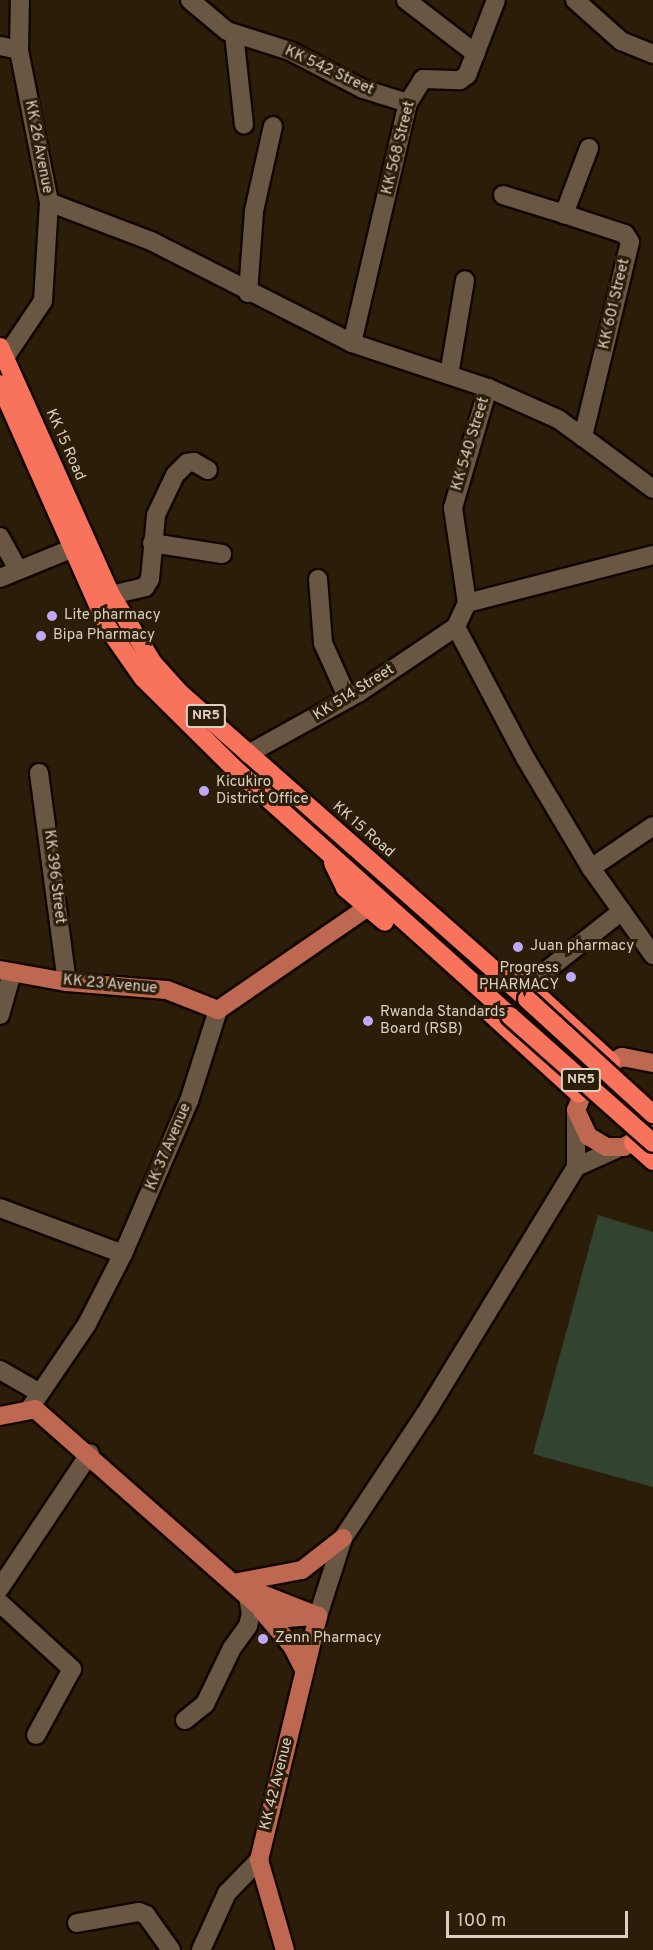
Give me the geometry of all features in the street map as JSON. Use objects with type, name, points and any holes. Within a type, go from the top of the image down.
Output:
[{"type":"highway","name":"KK 15 Road","points":[[2,355],[111,595],[169,681],[248,754],[527,993],[653,1114]]},
{"type":"highway","name":"NR5","points":[[0,384],[71,549],[108,628],[143,678],[328,854],[653,1143]]},
{"type":"highway","points":[[328,854],[345,888],[578,1102]]},
{"type":"highway","points":[[527,993],[611,1062]]},
{"type":"highway","points":[[624,1146],[653,1161]]},
{"type":"main road","points":[[218,1010],[368,907]]},
{"type":"main road","name":"KK 23 Avenue","points":[[6,971],[67,982],[167,990],[218,1010]]},
{"type":"main road","points":[[653,1051],[611,1062],[594,1073],[578,1102],[588,1136],[624,1146],[653,1128]]},
{"type":"main road","points":[[633,1057],[653,1063]]},
{"type":"main road","points":[[0,1416],[35,1400],[253,1601],[292,1646],[305,1671]]},
{"type":"main road","points":[[233,1583],[284,1577],[302,1570],[343,1538]]},
{"type":"main road","points":[[233,1583],[318,1616]]},
{"type":"main road","points":[[253,1601],[287,1618],[318,1616]]},
{"type":"main road","name":"KK 42 Avenue","points":[[285,1950],[259,1860],[318,1616]]},
{"type":"street","name":"KK 26 Avenue","points":[[2,355],[43,301],[49,202],[19,50],[20,0]]},
{"type":"street","name":"KK 542 Street","points":[[190,0],[234,34],[290,51],[363,89],[408,103]]},
{"type":"street","points":[[406,0],[476,54]]},
{"type":"street","name":"KK 568 Street","points":[[352,343],[408,103],[423,79],[460,80],[467,75],[496,0]]},
{"type":"street","points":[[574,0],[621,40],[653,54]]},
{"type":"street","points":[[234,34],[244,124]]},
{"type":"street","points":[[0,46],[19,50]]},
{"type":"street","points":[[248,292],[254,211],[273,126]]},
{"type":"street","points":[[564,214],[589,148]]},
{"type":"street","name":"KK 601 Street","points":[[503,195],[625,234],[630,243],[584,437]]},
{"type":"street","name":"KK 540 Street","points":[[49,202],[151,241],[352,343],[488,388],[453,508],[467,603]]},
{"type":"street","points":[[449,375],[465,279]]},
{"type":"street","points":[[488,388],[558,419],[653,489]]},
{"type":"street","points":[[111,595],[145,587],[150,579],[156,515],[174,475],[187,463],[194,462],[208,470]]},
{"type":"street","points":[[0,537],[17,568]]},
{"type":"street","points":[[152,543],[222,554]]},
{"type":"street","points":[[0,578],[17,568],[71,549]]},
{"type":"street","points":[[653,555],[467,603],[456,627],[526,759],[591,868],[653,955]]},
{"type":"street","points":[[318,579],[323,644],[348,699]]},
{"type":"street","name":"KK 514 Street","points":[[248,754],[348,699],[456,627]]},
{"type":"street","name":"KK 396 Street","points":[[39,773],[67,982]]},
{"type":"street","points":[[591,868],[653,826]]},
{"type":"street","points":[[527,993],[622,911]]},
{"type":"street","points":[[0,1015],[6,971]]},
{"type":"street","name":"KK 37 Avenue","points":[[35,1400],[87,1324],[123,1254],[189,1101],[218,1010]]},
{"type":"street","points":[[318,1616],[343,1538],[429,1408],[576,1167],[578,1102]]},
{"type":"street","points":[[576,1167],[624,1146]]},
{"type":"street","points":[[0,1208],[123,1254]]},
{"type":"street","points":[[0,1370],[35,1400]]},
{"type":"street","points":[[0,1588],[90,1453]]},
{"type":"street","points":[[185,1720],[210,1695],[232,1648],[248,1626],[253,1601]]},
{"type":"street","points":[[0,1603],[72,1669],[36,1735]]},
{"type":"street","points":[[201,1950],[227,1893],[259,1860]]},
{"type":"street","points":[[77,1923],[139,1912],[146,1915],[171,1950]]},
{"type":"green space","points":[[598,1215],[653,1232],[653,1487],[533,1454]]},
{"type":"place","name":"Lite pharmacy","points":[[52,616]]},
{"type":"place","name":"Bipa Pharmacy","points":[[41,636]]},
{"type":"place","name":"Kicukiro District Office","points":[[204,791]]},
{"type":"place","name":"Juan pharmacy","points":[[518,947]]},
{"type":"place","name":"Progress PHARMACY","points":[[571,977]]},
{"type":"place","name":"Rwanda Standards Board (RSB)","points":[[368,1021]]},
{"type":"place","name":"Zenn Pharmacy","points":[[263,1639]]}]
